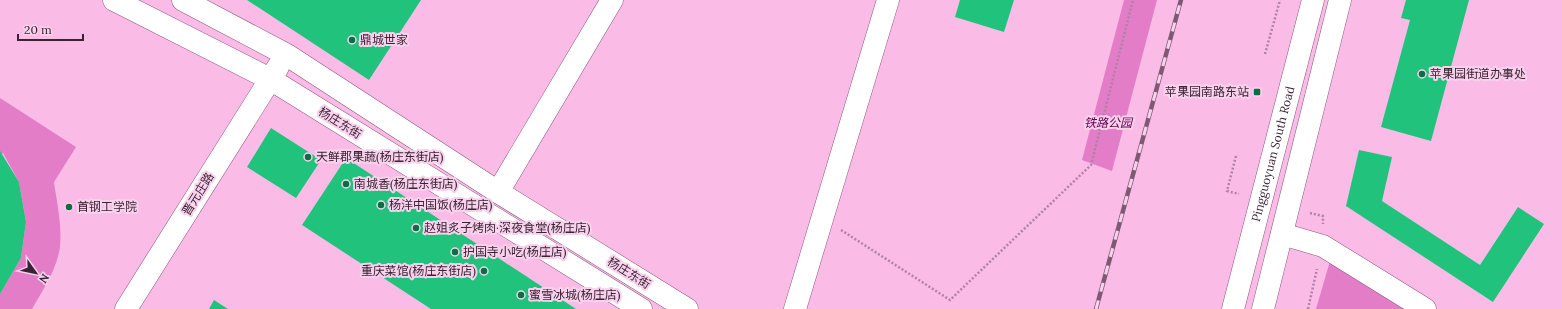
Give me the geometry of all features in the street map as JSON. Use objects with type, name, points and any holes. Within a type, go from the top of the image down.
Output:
[{"type":"main road","name":"杨庄东街","points":[[114,0],[270,79],[641,309]]},
{"type":"main road","name":"杨庄东街","points":[[183,0],[286,55],[498,192],[687,309]]},
{"type":"main road","points":[[498,192],[612,0]]},
{"type":"main road","points":[[795,309],[888,0]]},
{"type":"main road","name":"Pingguoyuan South Road","points":[[1234,309],[1313,0]]},
{"type":"main road","points":[[1263,309],[1340,0]]},
{"type":"main road","name":"晋元庄路","points":[[126,309],[286,55]]},
{"type":"main road","points":[[1282,234],[1323,246],[1425,309]]},
{"type":"path","points":[[822,218],[950,300],[1091,165],[1133,0]]},
{"type":"path","points":[[1265,54],[1280,0]]},
{"type":"green space","name":"铁路公园","points":[[1124,0],[1157,0],[1112,171],[1082,160]]},
{"type":"green space","points":[[0,98],[76,147],[54,182],[60,222],[60,247],[53,271],[32,309],[0,309],[0,294],[21,258],[26,222],[19,182],[3,153],[0,157]]},
{"type":"green space","points":[[1330,261],[1406,309],[1316,309]]},
{"type":"building","name":"鼎城世家","points":[[247,0],[421,0],[369,80]]},
{"type":"building","points":[[960,0],[1014,0],[1004,32],[955,17]]},
{"type":"building","name":"苹果园街道办事处","points":[[1406,0],[1469,0],[1431,141],[1381,127],[1410,20],[1401,18]]},
{"type":"building","points":[[271,128],[321,160],[296,198],[247,167]]},
{"type":"building","points":[[1359,150],[1392,157],[1382,201],[1480,265],[1518,207],[1544,224],[1493,302],[1346,206]]},
{"type":"building","points":[[0,151],[19,182],[26,222],[21,258],[0,294]]},
{"type":"building","points":[[346,158],[576,309],[431,309],[302,225]]},
{"type":"building","points":[[214,300],[228,309],[209,309]]},
{"type":"railway","points":[[1096,309],[1181,0]]},
{"type":"place","name":"鼎城世家","points":[[352,40]]},
{"type":"place","name":"苹果园街道办事处","points":[[1422,74]]},
{"type":"place","name":"苹果园南路东站","points":[[1257,92]]},
{"type":"place","name":"天鲜郡果蔬(杨庄东街店)","points":[[308,157]]},
{"type":"place","name":"南城香(杨庄东街店)","points":[[346,184]]},
{"type":"place","name":"杨洋中国饭(杨庄店)","points":[[381,205]]},
{"type":"place","name":"首钢工学院","points":[[69,207]]},
{"type":"place","name":"赵姐炙子烤肉·深夜食堂(杨庄店)","points":[[416,228]]},
{"type":"place","name":"护国寺小吃(杨庄店)","points":[[455,252]]},
{"type":"place","name":"重庆菜馆(杨庄东街店)","points":[[484,271]]},
{"type":"place","name":"蜜雪冰城(杨庄店)","points":[[521,295]]}]
